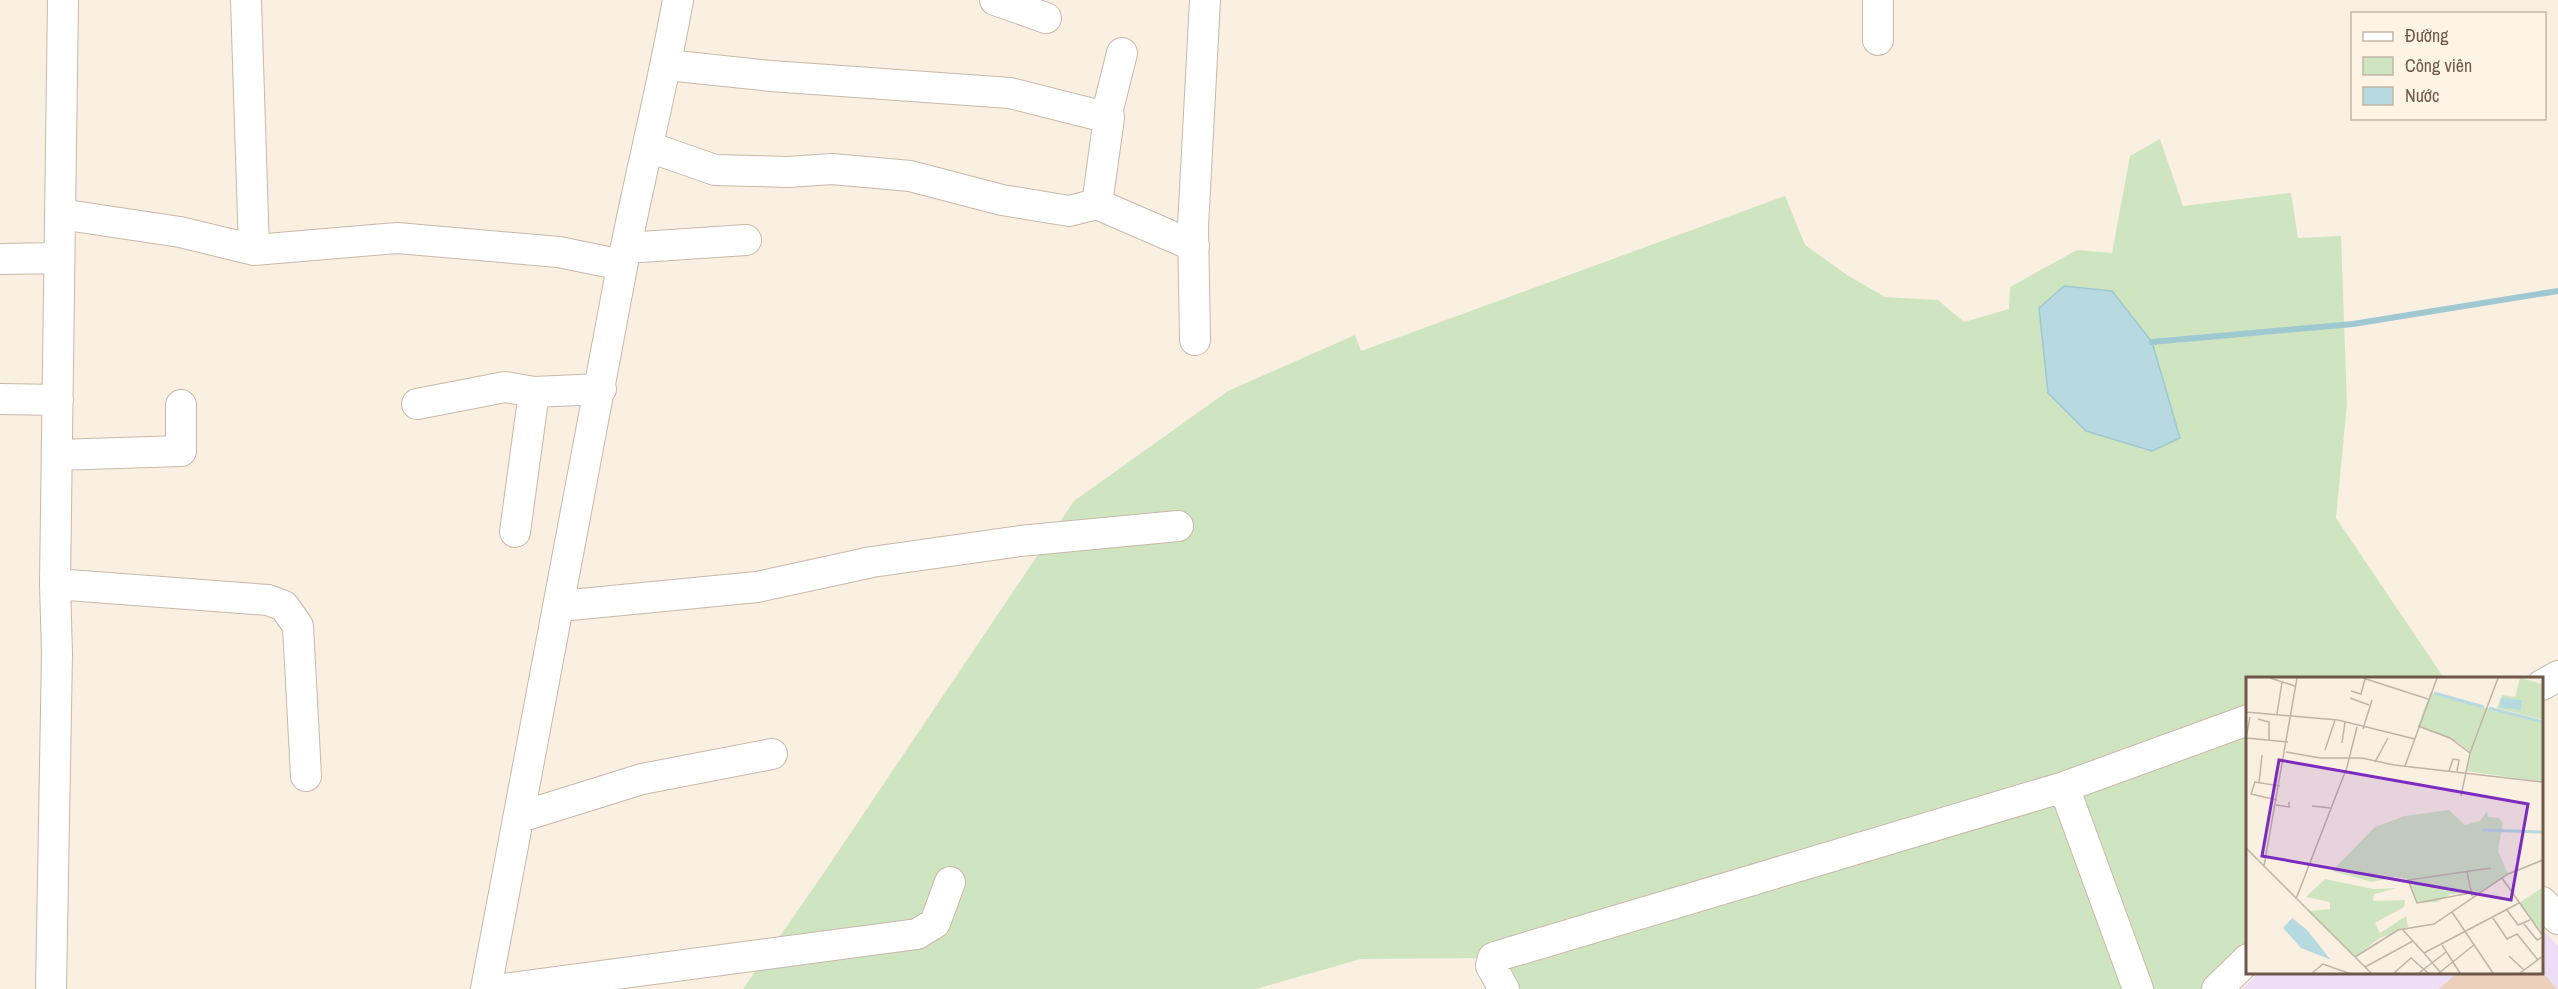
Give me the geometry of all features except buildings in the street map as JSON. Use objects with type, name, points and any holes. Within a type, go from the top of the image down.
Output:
[{"type":"street","points":[[51,989],[57,654],[57,400],[63,0]]},
{"type":"street","points":[[246,0],[254,250]]},
{"type":"street","points":[[486,989],[601,389],[624,256],[667,65],[678,0]]},
{"type":"street","points":[[995,0],[1035,10]]},
{"type":"street","points":[[1195,340],[1194,246],[1204,0]]},
{"type":"street","points":[[1878,0],[1878,40]]},
{"type":"street","points":[[1097,204],[1109,118],[1108,110],[1122,53]]},
{"type":"street","points":[[667,65],[771,76],[1010,93],[1109,118]]},
{"type":"street","points":[[649,147],[715,170],[788,172],[832,169],[910,176],[1002,200],[1069,211],[1097,204],[1194,246]]},
{"type":"street","points":[[60,214],[180,232],[254,250],[397,238],[624,256],[746,240]]},
{"type":"street","points":[[0,259],[59,258]]},
{"type":"street","points":[[417,404],[506,387],[534,392],[601,389]]},
{"type":"street","points":[[515,532],[534,392]]},
{"type":"street","points":[[0,399],[57,400]]},
{"type":"street","points":[[57,455],[181,451],[181,405]]},
{"type":"street","points":[[560,606],[757,587],[872,562],[1020,541],[1178,526]]},
{"type":"street","points":[[56,584],[268,600],[284,606],[298,626],[306,776]]},
{"type":"street","points":[[2543,684],[2558,676]]},
{"type":"street","points":[[1504,989],[1491,966],[1493,958],[1498,956],[2064,787],[2246,720]]},
{"type":"street","points":[[520,818],[642,779],[772,754]]},
{"type":"street","points":[[2064,787],[2137,989]]},
{"type":"street","points":[[503,989],[917,934],[935,923],[950,882]]},
{"type":"street","points":[[2543,904],[2558,919]]},
{"type":"street","points":[[2217,989],[2246,960]]},
{"type":"shaded area","points":[[2543,930],[2558,946],[2558,989],[2242,989],[2258,974],[2543,974]]},
{"type":"green space","points":[[2160,139],[2183,206],[2291,193],[2298,238],[2341,236],[2347,404],[2336,518],[2443,677],[2246,677],[2246,960],[2217,989],[1511,989],[1493,958],[1361,959],[1256,989],[743,989],[1074,501],[1228,391],[1355,335],[1361,351],[1785,196],[1805,245],[1847,275],[1885,297],[1938,300],[1964,322],[2009,309],[2010,287],[2077,250],[2112,253],[2130,156]],"holes":[[[2048,393],[2152,451],[2086,431]]]},
{"type":"water","points":[[2064,286],[2112,291],[2152,342],[2180,438],[2152,451],[2086,431],[2048,393],[2039,308]]},
{"type":"waterway","points":[[2152,342],[2353,324],[2558,291]]}]
